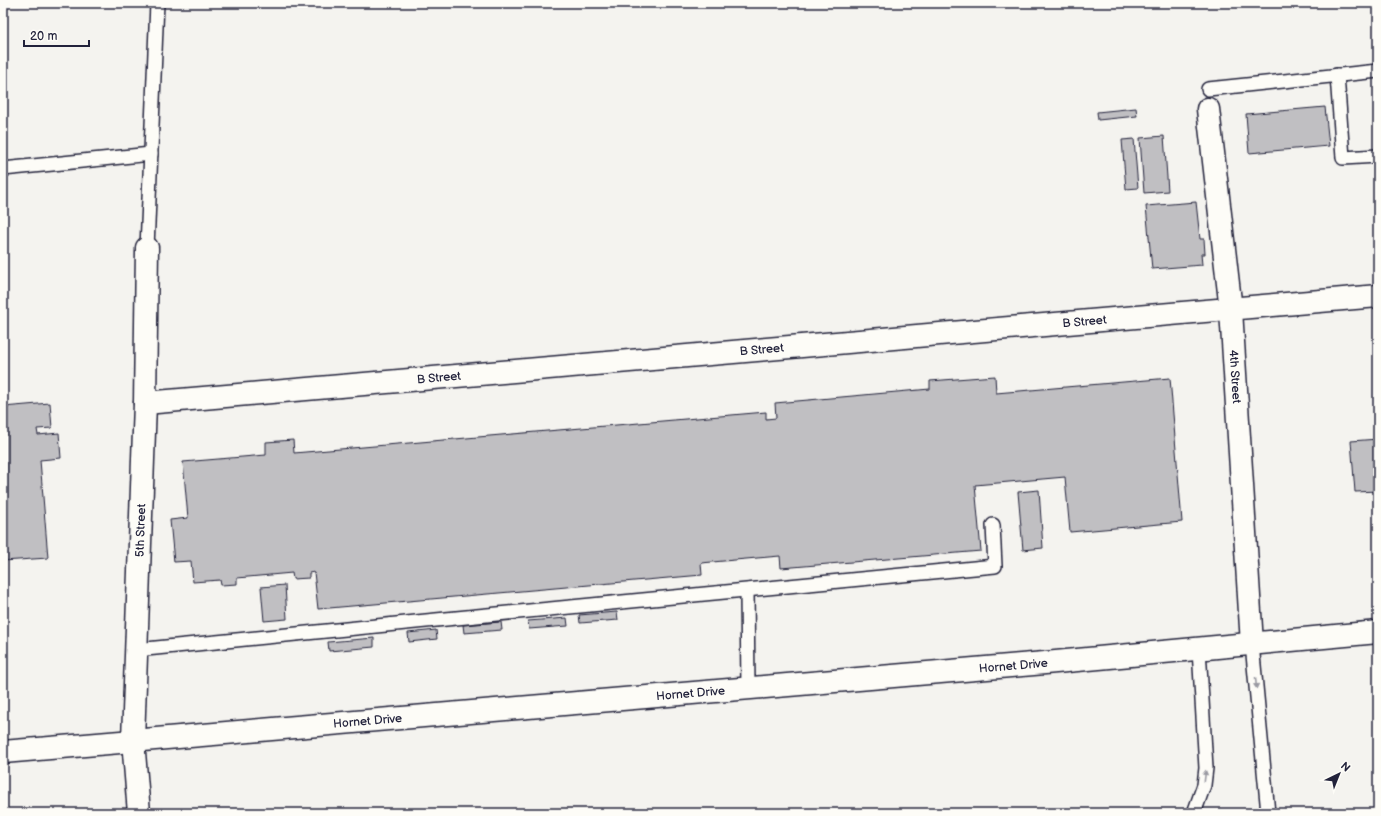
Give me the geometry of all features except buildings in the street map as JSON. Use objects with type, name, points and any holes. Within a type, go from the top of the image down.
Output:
[{"type":"street","name":"4th Street","points":[[1208,99],[1231,310],[1252,644]]},
{"type":"street","name":"5th Street","points":[[139,813],[133,740],[145,403],[147,248]]},
{"type":"street","name":"B Street","points":[[145,403],[1231,310],[1378,296]]},
{"type":"street","name":"Hornet Drive","points":[[3,752],[1199,649],[1378,632]]},
{"type":"lane","points":[[147,248],[157,3]]},
{"type":"lane","points":[[1208,99],[1337,75],[1378,71]]},
{"type":"lane","points":[[1337,75],[1343,158],[1378,156]]},
{"type":"lane","points":[[3,170],[151,154]]},
{"type":"lane","points":[[136,650],[995,566],[993,525]]},
{"type":"lane","points":[[747,591],[748,688]]},
{"type":"lane","points":[[1252,644],[1268,813]]},
{"type":"lane","points":[[1194,813],[1204,785],[1206,768],[1199,649]]}]
